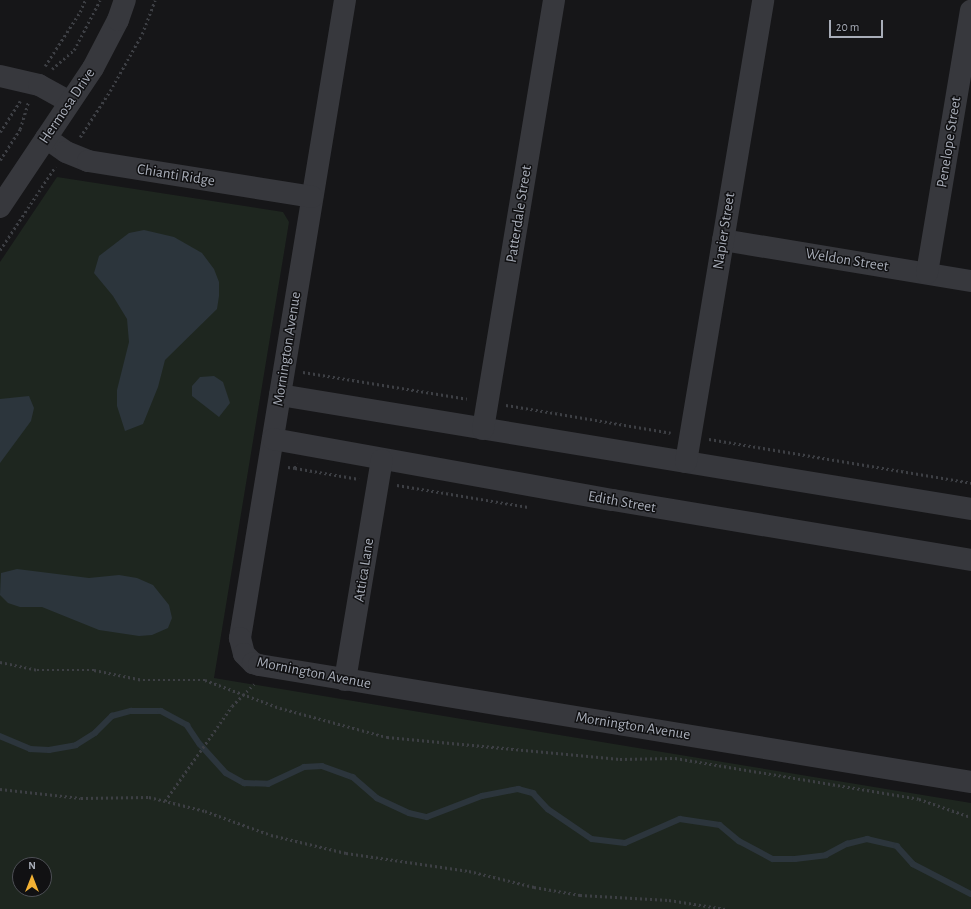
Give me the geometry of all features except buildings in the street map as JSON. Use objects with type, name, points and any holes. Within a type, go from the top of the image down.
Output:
[{"type":"street","name":"Hermosa Drive","points":[[0,207],[93,68],[118,20],[125,0]]},
{"type":"street","name":"Mornington Avenue","points":[[345,0],[284,369],[241,647],[248,659],[259,665],[346,680],[971,782]]},
{"type":"street","name":"Patterdale Street","points":[[483,429],[554,0]]},
{"type":"street","name":"Napier Street","points":[[686,462],[763,0]]},
{"type":"street","name":"Penelope Street","points":[[927,273],[971,11]]},
{"type":"street","points":[[0,76],[39,85],[70,102]]},
{"type":"street","name":"Chianti Ridge","points":[[46,138],[66,152],[88,161],[312,197]]},
{"type":"street","name":"Weldon Street","points":[[723,240],[971,281]]},
{"type":"street","points":[[280,395],[971,510]]},
{"type":"street","name":"Edith Street","points":[[273,439],[334,448],[382,460],[971,560]]},
{"type":"street","name":"Attica Lane","points":[[346,680],[382,460]]},
{"type":"path","points":[[44,69],[80,12],[85,0]]},
{"type":"path","points":[[0,250],[66,152],[79,139],[110,91],[142,34],[155,0]]},
{"type":"path","points":[[0,132],[21,100]]},
{"type":"path","points":[[284,369],[971,483]]},
{"type":"path","points":[[455,424],[460,398]]},
{"type":"path","points":[[295,468],[536,508]]},
{"type":"path","points":[[442,493],[447,471]]},
{"type":"path","points":[[0,662],[37,670],[94,670],[143,680],[205,680],[334,724],[387,737],[620,759],[675,758],[919,799],[971,817]]},
{"type":"path","points":[[165,800],[232,706],[246,694]]},
{"type":"path","points":[[0,789],[51,796],[149,798],[165,800],[206,811],[271,835],[346,853],[469,871],[534,887],[580,895],[670,900],[725,909]]},
{"type":"shaded area","points":[[57,177],[283,212],[289,222],[214,678],[971,803],[971,909],[0,909],[0,262]]},
{"type":"shaded area","points":[[144,230],[174,237],[202,253],[214,269],[219,282],[219,296],[217,309],[165,360],[158,387],[143,424],[125,431],[117,406],[117,390],[129,342],[127,319],[113,296],[94,273],[99,256],[129,233]]},
{"type":"shaded area","points":[[214,376],[223,382],[230,403],[219,417],[192,396],[192,386],[200,377]]},
{"type":"shaded area","points":[[29,396],[34,408],[31,421],[0,463],[0,399]]},
{"type":"shaded area","points":[[17,569],[89,578],[119,575],[137,578],[153,585],[169,605],[172,618],[168,628],[152,635],[139,636],[99,630],[42,607],[20,607],[8,603],[0,595],[1,573]]},
{"type":"waterway","points":[[0,736],[30,749],[49,750],[76,745],[95,733],[112,716],[131,711],[161,711],[187,725],[200,744],[226,773],[244,783],[268,784],[304,767],[322,766],[353,777],[377,798],[409,813],[427,817],[482,796],[518,789],[533,793],[548,809],[592,839],[625,843],[680,819],[720,825],[739,841],[773,859],[795,859],[826,855],[847,844],[867,839],[897,846],[913,864],[971,894]]}]
